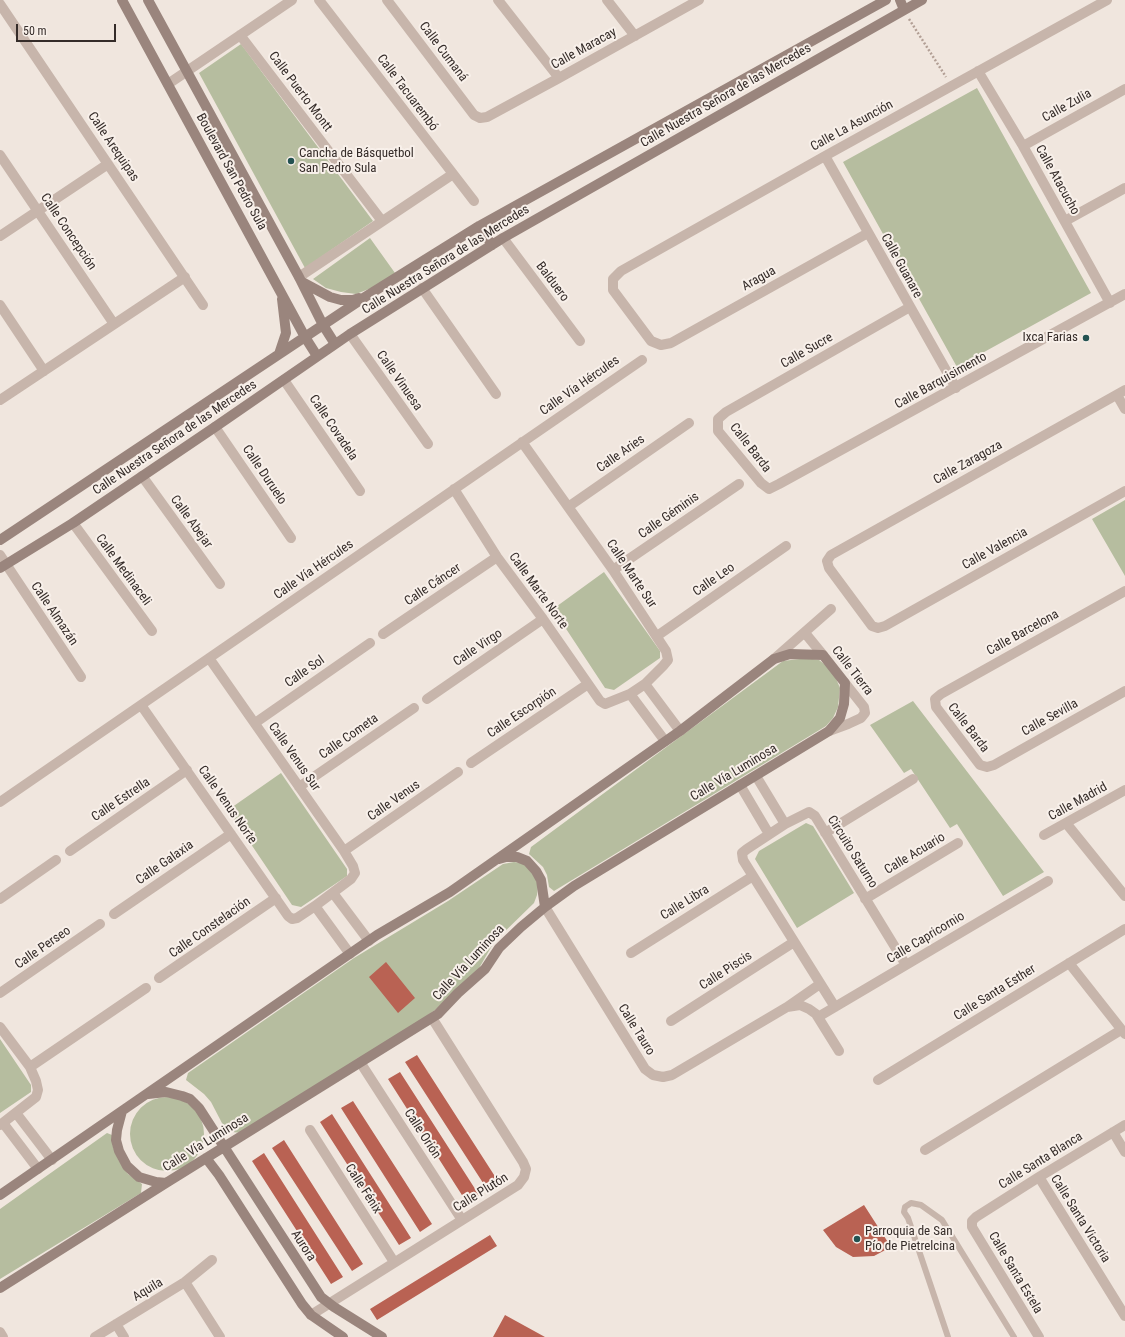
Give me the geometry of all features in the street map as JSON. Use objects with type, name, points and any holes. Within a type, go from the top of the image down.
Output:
[{"type":"street","name":"Boulevard San Pedro Sula","points":[[122,0],[305,337],[317,356]]},
{"type":"street","name":"Boulevard San Pedro Sula","points":[[148,0],[335,344]]},
{"type":"street","points":[[168,84],[292,0]]},
{"type":"street","name":"Calle Tacuarembó","points":[[319,0],[474,201]]},
{"type":"street","name":"Calle Cumaná","points":[[387,0],[474,115],[480,118]]},
{"type":"street","points":[[498,0],[559,78]]},
{"type":"street","points":[[607,0],[635,36]]},
{"type":"street","name":"Calle Maracay","points":[[480,118],[487,117],[699,0]]},
{"type":"street","name":"Calle Nuestra Señora de las Mercedes","points":[[0,540],[323,324],[479,226],[886,0]]},
{"type":"street","points":[[900,0],[904,10]]},
{"type":"street","name":"Calle Nuestra Señora de las Mercedes","points":[[3,566],[73,523],[350,334],[503,238],[922,0]]},
{"type":"street","name":"Calle La Asunción","points":[[661,345],[651,341],[613,290],[613,279],[621,271],[1107,0]]},
{"type":"street","name":"Calle Arequipas","points":[[0,4],[204,305]]},
{"type":"street","name":"Calle Puerto Montt","points":[[240,35],[382,222]]},
{"type":"street","name":"Calle Atacucho","points":[[978,71],[1023,146],[1110,303]]},
{"type":"street","name":"Calle Zulia","points":[[1023,146],[1125,89]]},
{"type":"street","name":"Calle Concepción","points":[[0,154],[114,324]]},
{"type":"street","name":"Calle Guanare","points":[[825,156],[956,388]]},
{"type":"street","points":[[0,236],[108,164]]},
{"type":"street","points":[[365,297],[353,300],[341,300],[322,294],[300,280],[453,174]]},
{"type":"street","points":[[1065,221],[1125,188]]},
{"type":"street","points":[[479,226],[492,245]]},
{"type":"street","name":"Aragua","points":[[661,345],[671,343],[868,233]]},
{"type":"street","name":"Balduero","points":[[503,238],[580,340]]},
{"type":"street","points":[[0,400],[185,277]]},
{"type":"street","points":[[422,288],[496,394]]},
{"type":"street","points":[[278,354],[286,333],[282,293]]},
{"type":"street","name":"Calle Barquisimento","points":[[769,489],[956,388],[1125,294]]},
{"type":"street","points":[[0,305],[44,371]]},
{"type":"street","name":"Calle Sucre","points":[[718,419],[726,412],[910,307]]},
{"type":"street","name":"Calle Vinuesa","points":[[350,334],[428,444]]},
{"type":"street","name":"Calle Vía Hércules","points":[[0,802],[642,360]]},
{"type":"street","name":"Calle Covadela","points":[[284,380],[360,491]]},
{"type":"street","points":[[1121,393],[1125,409]]},
{"type":"street","name":"Calle Zaragoza","points":[[878,628],[872,626],[829,568],[827,561],[831,555],[1121,393]]},
{"type":"street","name":"Calle Barda","points":[[718,419],[718,431],[760,483],[769,489]]},
{"type":"street","name":"Calle Aries","points":[[568,507],[689,423]]},
{"type":"street","name":"Calle Duruelo","points":[[215,427],[291,538]]},
{"type":"street","name":"Calle Marte Sur","points":[[522,442],[614,570],[666,651],[668,660],[645,684],[630,694],[605,704]]},
{"type":"street","name":"Calle Abejar","points":[[142,476],[220,584]]},
{"type":"street","name":"Calle Géminis","points":[[614,570],[739,484]]},
{"type":"street","name":"Calle Marte Norte","points":[[454,489],[497,556],[600,701],[605,704]]},
{"type":"street","name":"Calle Valencia","points":[[878,628],[892,622],[1125,491]]},
{"type":"street","name":"Calle Medinaceli","points":[[73,523],[152,631]]},
{"type":"street","name":"Calle Leo","points":[[657,636],[786,546]]},
{"type":"street","name":"Calle Almazán","points":[[0,554],[3,566],[81,677]]},
{"type":"street","name":"Calle Cáncer","points":[[383,634],[497,556]]},
{"type":"street","name":"Calle Barcelona","points":[[935,699],[940,694],[1125,591]]},
{"type":"street","points":[[0,1195],[369,941],[450,892],[680,731],[774,659],[831,609]]},
{"type":"street","name":"Calle Virgo","points":[[427,699],[543,619]]},
{"type":"street","name":"Calle Tierra","points":[[805,633],[864,707],[865,713],[861,718],[828,731]]},
{"type":"street","name":"Calle Sol","points":[[255,723],[370,643]]},
{"type":"street","points":[[774,659],[790,654],[823,655]]},
{"type":"street","name":"Calle Venus Sur","points":[[209,658],[344,851],[352,866],[355,873],[351,879],[334,893]]},
{"type":"street","name":"Calle Vía Luminosa","points":[[0,1288],[223,1147],[438,1014],[458,993],[485,969],[499,948],[510,937],[545,907],[574,886],[828,731],[840,718],[844,704],[845,683]]},
{"type":"street","name":"Calle Escorpión","points":[[471,763],[588,684]]},
{"type":"street","points":[[645,684],[680,731]]},
{"type":"street","name":"Calle Sevilla","points":[[987,767],[994,765],[1125,691]]},
{"type":"street","points":[[630,694],[665,741]]},
{"type":"street","name":"Calle Barda","points":[[935,699],[936,707],[980,765],[987,767]]},
{"type":"street","name":"Calle Venus Norte","points":[[141,705],[288,916],[292,919],[297,918],[315,906]]},
{"type":"street","name":"Calle Cometa","points":[[299,787],[414,708]]},
{"type":"street","name":"Calle Estrella","points":[[70,851],[187,770]]},
{"type":"street","name":"Calle Venus","points":[[344,851],[458,772]]},
{"type":"street","points":[[756,776],[785,824]]},
{"type":"street","points":[[825,833],[913,779]]},
{"type":"street","points":[[740,785],[769,834]]},
{"type":"street","name":"Calle Madrid","points":[[1044,835],[1125,790]]},
{"type":"street","name":"Circuito Saturno","points":[[835,1007],[742,860],[742,853],[785,824],[809,812],[815,816],[906,965]]},
{"type":"street","points":[[1066,823],[1124,893]]},
{"type":"street","name":"Calle Galaxia","points":[[114,914],[231,834]]},
{"type":"street","name":"Calle Acuario","points":[[866,899],[958,843]]},
{"type":"street","points":[[494,861],[506,857],[517,857],[527,861],[536,871],[541,880],[545,907]]},
{"type":"street","points":[[0,899],[56,860]]},
{"type":"street","name":"Calle Libra","points":[[631,952],[753,876]]},
{"type":"street","name":"Calle Capricornio","points":[[818,1017],[1048,881]]},
{"type":"street","points":[[350,954],[315,906],[334,893],[369,941]]},
{"type":"street","name":"Calle Constelación","points":[[159,978],[276,898]]},
{"type":"street","name":"Calle Tauro","points":[[545,907],[645,1068],[653,1075],[663,1077],[672,1076],[787,1007],[820,984]]},
{"type":"street","name":"Calle Perseo","points":[[0,993],[100,924]]},
{"type":"street","name":"Calle Santa Esther","points":[[878,1080],[1125,929]]},
{"type":"street","name":"Calle Piscis","points":[[671,1021],[794,942]]},
{"type":"street","points":[[925,1150],[1123,1032],[1069,963]]},
{"type":"street","points":[[30,1067],[146,988]]},
{"type":"street","points":[[787,1007],[800,1006],[809,1009],[818,1017],[839,1051]]},
{"type":"street","name":"Calle Plutón","points":[[311,1315],[518,1185],[524,1177],[526,1169],[518,1154],[432,1018]]},
{"type":"street","points":[[0,1027],[30,1067],[38,1090],[36,1097],[1,1124],[38,1169]]},
{"type":"street","name":"Calle Orión","points":[[360,1062],[462,1220]]},
{"type":"street","points":[[146,1095],[166,1092],[190,1099],[205,1116],[223,1147]]},
{"type":"street","points":[[122,1112],[116,1140],[119,1152],[127,1166],[139,1177],[166,1183]]},
{"type":"street","points":[[16,1113],[52,1160]]},
{"type":"street","name":"Calle Santa Blanca","points":[[972,1221],[1039,1177],[1125,1125]]},
{"type":"street","name":"Calle Fénix","points":[[310,1130],[394,1262]]},
{"type":"street","points":[[1113,1132],[1125,1152]]},
{"type":"street","name":"Aurora","points":[[223,1147],[321,1297],[382,1337]]},
{"type":"street","points":[[206,1158],[219,1175],[302,1304],[311,1315],[343,1337]]},
{"type":"street","name":"Calle Santa Victoria","points":[[1039,1177],[1125,1316]]},
{"type":"street","name":"Calle Santa Estela","points":[[972,1221],[972,1227],[1039,1337]]},
{"type":"street","name":"Aquila","points":[[95,1337],[185,1282],[212,1260]]},
{"type":"street","points":[[185,1282],[220,1337]]},
{"type":"street","points":[[116,1324],[124,1337]]},
{"type":"street","points":[[0,1332],[3,1337]]},
{"type":"lane","points":[[948,1337],[908,1218],[904,1212],[906,1207],[911,1204],[921,1205],[942,1220],[1014,1337]]},
{"type":"path","points":[[904,10],[951,86]]},
{"type":"green space","points":[[241,44],[373,221],[305,268],[199,73]]},
{"type":"green space","points":[[977,88],[1091,293],[957,367],[843,162]]},
{"type":"green space","points":[[370,238],[395,273],[374,287],[356,294],[326,288],[313,279]]},
{"type":"green space","points":[[1125,500],[1125,576],[1092,519]]},
{"type":"green space","points":[[604,572],[660,651],[660,658],[614,690],[605,688],[553,609]]},
{"type":"green space","points":[[807,658],[819,660],[828,667],[835,676],[840,688],[838,707],[833,718],[826,726],[554,891],[549,887],[547,875],[543,867],[529,854],[531,847],[783,661]]},
{"type":"green space","points":[[913,701],[1044,872],[1003,896],[957,824],[950,828],[911,769],[904,773],[870,725]]},
{"type":"green space","points":[[281,773],[347,869],[347,876],[301,907],[292,905],[228,810]]},
{"type":"green space","points":[[806,823],[813,826],[854,893],[797,928],[755,859],[759,851]]},
{"type":"green space","points":[[514,862],[522,863],[529,868],[535,876],[538,886],[534,903],[494,942],[478,970],[435,1010],[405,1031],[242,1133],[232,1132],[223,1125],[211,1102],[204,1094],[186,1080],[188,1073],[354,958],[448,901],[503,864]]},
{"type":"green space","points":[[0,1039],[31,1085],[31,1092],[0,1113]]},
{"type":"green space","points":[[160,1097],[174,1097],[188,1103],[198,1113],[204,1127],[202,1148],[198,1155],[188,1165],[174,1171],[160,1171],[146,1165],[136,1155],[130,1141],[130,1127],[136,1113],[146,1103]]},
{"type":"green space","points":[[107,1133],[112,1135],[113,1147],[119,1161],[128,1174],[142,1184],[141,1193],[0,1279],[0,1209]]},
{"type":"building","points":[[386,962],[415,998],[398,1013],[369,977]]},
{"type":"building","points":[[417,1055],[496,1178],[485,1186],[405,1062]]},
{"type":"building","points":[[400,1072],[479,1195],[467,1203],[388,1079]]},
{"type":"building","points":[[353,1101],[432,1224],[420,1232],[341,1108]]},
{"type":"building","points":[[332,1114],[411,1238],[399,1245],[320,1122]]},
{"type":"building","points":[[284,1140],[363,1264],[352,1271],[272,1148]]},
{"type":"building","points":[[264,1153],[343,1277],[331,1284],[252,1161]]},
{"type":"building","name":"Parroquia de San Pío de Pietrelcina","points":[[864,1205],[891,1247],[874,1256],[853,1257],[836,1247],[823,1230]]},
{"type":"building","points":[[490,1235],[497,1246],[377,1320],[370,1309]]},
{"type":"building","points":[[505,1315],[545,1337],[493,1337]]},
{"type":"place","name":"Cancha de Básquetbol San Pedro Sula","points":[[291,161]]},
{"type":"place","name":"Ixca Farias","points":[[1086,338]]},
{"type":"place","name":"Parroquia de San Pío de Pietrelcina","points":[[857,1239]]}]
